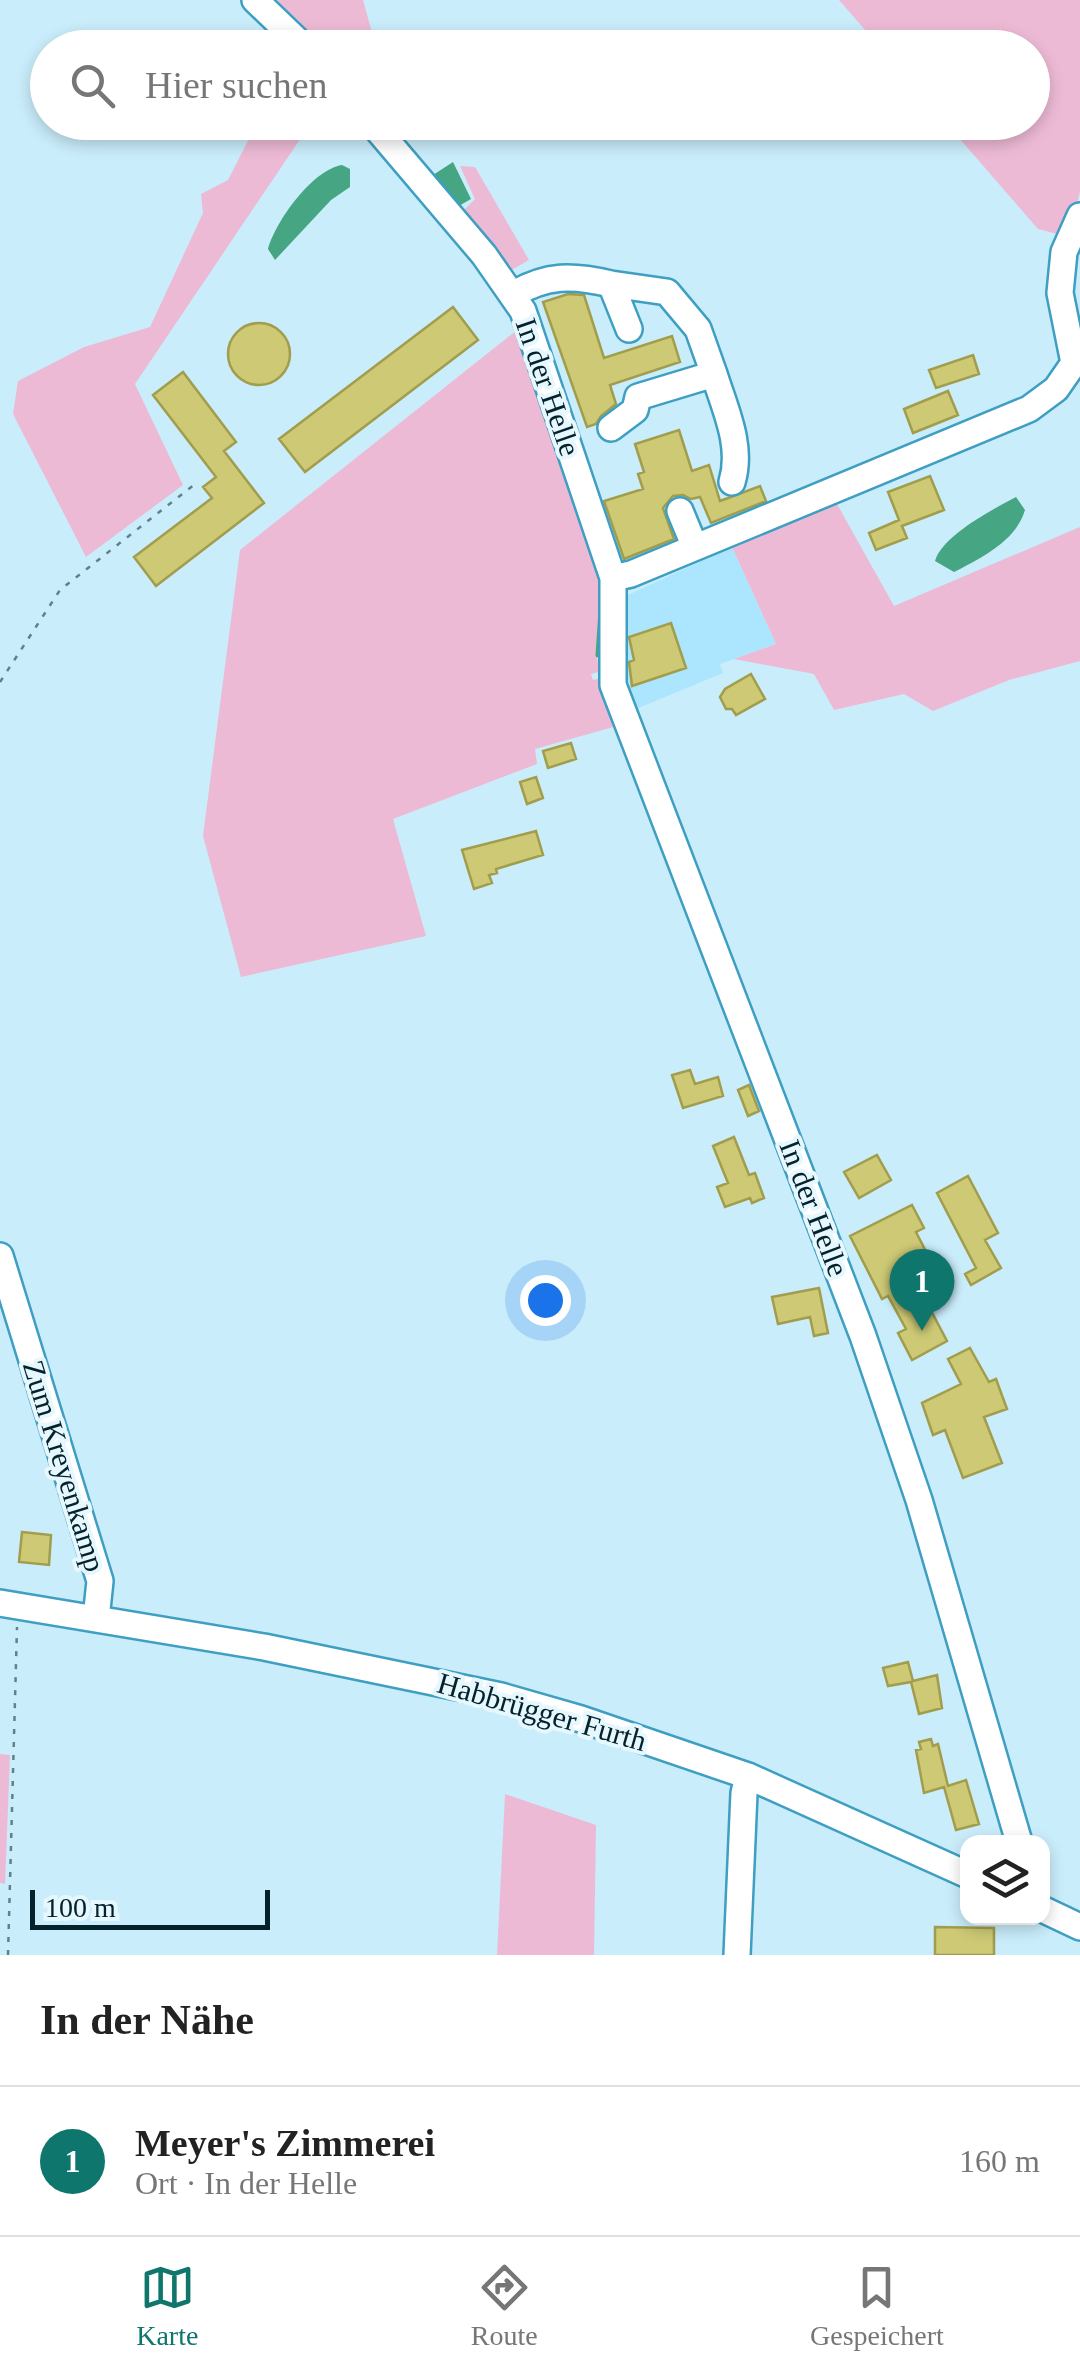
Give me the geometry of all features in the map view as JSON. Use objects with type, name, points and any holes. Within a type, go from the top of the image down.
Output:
[{"type":"street","points":[[255,0],[287,30]]},
{"type":"street","name":"In der Helle","points":[[386,140],[484,255],[523,311],[613,578],[612,685],[863,1336],[919,1500],[1017,1835]]},
{"type":"street","points":[[613,578],[631,574],[1029,409],[1056,389],[1077,362],[1064,252],[1080,216]]},
{"type":"street","points":[[512,296],[532,283],[575,276],[667,292],[698,328],[714,374],[738,464],[732,482]]},
{"type":"street","points":[[611,284],[629,329]]},
{"type":"street","points":[[611,428],[635,410],[638,397],[714,374]]},
{"type":"street","points":[[680,510],[694,545]]},
{"type":"street","name":"Zum Kreyenkamp","points":[[0,1256],[100,1580],[96,1619]]},
{"type":"street","name":"Habbrügger Furth","points":[[9,1611],[96,1619],[264,1647],[485,1692],[580,1719],[748,1776],[960,1871]]},
{"type":"street","points":[[736,1955],[748,1776]]},
{"type":"street","points":[[1050,1914],[1080,1927]]},
{"type":"path","points":[[0,682],[60,590],[195,484]]},
{"type":"path","points":[[8,1955],[9,1611]]},
{"type":"shaded area","points":[[277,0],[363,0],[371,30],[304,30]]},
{"type":"shaded area","points":[[839,0],[1080,0],[1080,192],[1074,215],[1061,235],[1038,229],[961,140],[1050,140],[1050,30],[865,30]]},
{"type":"shaded area","points":[[248,140],[300,140],[135,384],[183,485],[86,557],[13,414],[18,381],[84,347],[150,327],[203,213],[201,194],[228,180]]},
{"type":"shaded area","points":[[453,162],[471,199],[457,207],[433,175]]},
{"type":"shaded area","points":[[342,165],[350,169],[350,187],[331,200],[275,260],[268,249],[287,211],[319,176]]},
{"type":"shaded area","points":[[460,166],[475,167],[529,260],[508,272],[462,212],[475,199]]},
{"type":"shaded area","points":[[517,330],[601,578],[597,659],[602,671],[591,674],[593,680],[605,677],[617,726],[535,749],[537,764],[393,819],[426,936],[241,977],[203,836],[240,550]]},
{"type":"shaded area","points":[[1016,497],[1025,510],[1006,540],[954,572],[935,561],[958,533]]},
{"type":"shaded area","points":[[837,504],[894,606],[1080,527],[1080,661],[1009,680],[933,711],[904,694],[834,710],[814,674],[734,659],[776,644],[732,547]]},
{"type":"shaded area","points":[[732,547],[776,644],[720,664],[723,673],[636,709],[616,640],[628,595]]},
{"type":"shaded area","points":[[0,1754],[10,1755],[5,1884],[0,1883]]},
{"type":"shaded area","points":[[505,1794],[596,1825],[594,1955],[497,1955]]},
{"type":"building","points":[[568,294],[584,295],[604,358],[672,336],[680,362],[610,385],[616,404],[596,424],[587,427],[543,302]]},
{"type":"building","points":[[453,307],[478,340],[305,472],[279,439]]},
{"type":"building","points":[[259,323],[281,332],[290,354],[281,376],[259,385],[237,376],[228,354],[237,332]]},
{"type":"building","points":[[973,355],[979,374],[936,388],[929,370]]},
{"type":"building","points":[[183,372],[236,442],[224,451],[264,503],[156,586],[134,557],[212,498],[203,487],[216,477],[153,395]]},
{"type":"building","points":[[948,391],[958,415],[913,433],[904,409]]},
{"type":"building","points":[[679,430],[692,471],[709,465],[720,501],[760,486],[766,501],[711,523],[700,497],[673,496],[663,508],[674,539],[624,559],[604,501],[643,489],[638,474],[644,472],[635,444]]},
{"type":"building","points":[[930,476],[944,510],[902,526],[907,538],[876,550],[869,533],[899,520],[888,492]]},
{"type":"building","points":[[671,623],[686,668],[632,686],[629,662],[634,660],[629,637]]},
{"type":"building","points":[[751,674],[765,699],[736,715],[732,709],[726,709],[720,697],[725,689]]},
{"type":"building","points":[[571,743],[576,759],[548,768],[543,751]]},
{"type":"building","points":[[536,777],[543,798],[527,804],[520,782]]},
{"type":"building","points":[[536,831],[543,855],[496,869],[497,873],[489,875],[492,883],[474,889],[462,850]]},
{"type":"building","points":[[690,1070],[695,1084],[718,1077],[723,1096],[683,1108],[672,1075]]},
{"type":"building","points":[[749,1085],[759,1111],[748,1116],[738,1090]]},
{"type":"building","points":[[734,1137],[749,1175],[755,1173],[764,1198],[752,1203],[750,1198],[725,1207],[717,1187],[728,1183],[713,1146]]},
{"type":"building","points":[[877,1155],[891,1180],[859,1198],[844,1172]]},
{"type":"building","points":[[968,1176],[998,1233],[985,1240],[1001,1268],[971,1285],[965,1274],[976,1268],[937,1193]]},
{"type":"building","points":[[912,1205],[924,1228],[916,1232],[936,1271],[916,1282],[947,1341],[912,1360],[898,1333],[906,1329],[888,1296],[882,1299],[850,1236]]},
{"type":"building","points":[[819,1288],[828,1333],[814,1336],[810,1317],[778,1324],[772,1297]]},
{"type":"building","points":[[970,1348],[989,1382],[996,1379],[1007,1409],[984,1417],[1002,1463],[963,1478],[945,1430],[933,1435],[922,1403],[961,1384],[948,1359]]},
{"type":"building","points":[[22,1532],[51,1535],[49,1565],[19,1562]]},
{"type":"building","points":[[908,1662],[913,1681],[937,1675],[942,1708],[919,1714],[911,1682],[888,1686],[883,1668]]},
{"type":"building","points":[[931,1739],[933,1746],[938,1744],[948,1786],[966,1780],[979,1824],[956,1830],[944,1787],[924,1793],[916,1750],[921,1749],[919,1742]]},
{"type":"building","points":[[935,1927],[994,1928],[994,1955],[935,1955]]},
{"type":"waterway","points":[[598,655],[601,611]]},
{"type":"place","name":"Meyer's Zimmerei","points":[[922,1331]]}]
